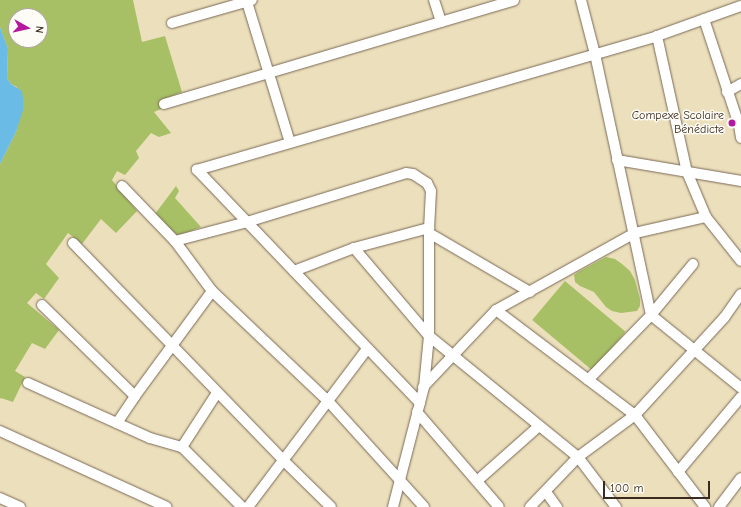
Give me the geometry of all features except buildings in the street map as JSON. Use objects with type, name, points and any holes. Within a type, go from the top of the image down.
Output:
[{"type":"street","points":[[434,0],[441,22]]},
{"type":"street","points":[[164,104],[514,0]]},
{"type":"street","points":[[581,0],[595,54],[635,233],[651,314],[741,388]]},
{"type":"street","points":[[172,23],[249,1],[290,143]]},
{"type":"street","points":[[499,507],[417,404],[294,271],[197,170],[657,36],[741,6]]},
{"type":"street","points":[[704,19],[727,92],[740,124],[741,138]]},
{"type":"street","points":[[657,36],[687,172],[706,217],[741,261]]},
{"type":"street","points":[[727,92],[741,84]]},
{"type":"street","points":[[618,160],[741,181]]},
{"type":"street","points":[[175,241],[247,222],[406,173],[422,178],[431,191],[429,230],[429,336],[424,387],[417,404],[392,507]]},
{"type":"street","points":[[122,186],[175,241],[212,291],[328,401],[424,507]]},
{"type":"street","points":[[424,387],[496,310],[635,233],[706,217]]},
{"type":"street","points":[[294,271],[354,248],[429,230],[530,292]]},
{"type":"street","points":[[73,243],[217,393],[331,507]]},
{"type":"street","points":[[354,248],[429,336],[452,357],[578,457],[616,507]]},
{"type":"street","points":[[588,380],[651,314],[693,264]]},
{"type":"street","points":[[118,423],[135,396],[212,291]]},
{"type":"street","points":[[530,507],[578,457],[635,415],[724,318],[741,294]]},
{"type":"street","points":[[42,304],[135,396]]},
{"type":"street","points":[[496,310],[635,415],[705,507]]},
{"type":"street","points":[[248,507],[367,349]]},
{"type":"street","points":[[28,383],[150,438],[182,447],[242,507]]},
{"type":"street","points":[[182,447],[217,393]]},
{"type":"street","points":[[678,472],[741,397]]},
{"type":"street","points":[[477,480],[539,426]]},
{"type":"street","points":[[0,431],[168,507]]},
{"type":"street","points":[[719,507],[741,478]]},
{"type":"street","points":[[546,492],[557,507]]},
{"type":"street","points":[[0,498],[20,507]]},
{"type":"green space","points":[[0,0],[133,0],[142,42],[165,36],[182,92],[160,101],[161,109],[154,112],[171,133],[159,137],[151,133],[136,151],[139,158],[125,175],[117,171],[112,180],[137,211],[116,233],[101,219],[82,244],[68,233],[46,264],[59,278],[44,299],[36,293],[27,303],[59,330],[45,349],[32,343],[15,371],[25,377],[13,402],[0,399],[0,164],[16,132],[19,121],[17,87],[11,84],[7,78],[8,49],[0,27]]},
{"type":"green space","points":[[176,186],[179,191],[175,198],[201,227],[178,236],[155,214]]},
{"type":"green space","points":[[606,257],[615,259],[630,271],[635,280],[640,299],[640,306],[637,311],[621,313],[612,311],[606,307],[594,292],[580,286],[575,282],[574,275]]},
{"type":"green space","points":[[565,281],[626,332],[593,371],[532,320]]},
{"type":"water","points":[[0,27],[8,49],[7,78],[11,84],[22,91],[23,110],[16,132],[0,164]]},
{"type":"place","name":"Compexe Scolaire Bénédicte","points":[[732,123]]}]
